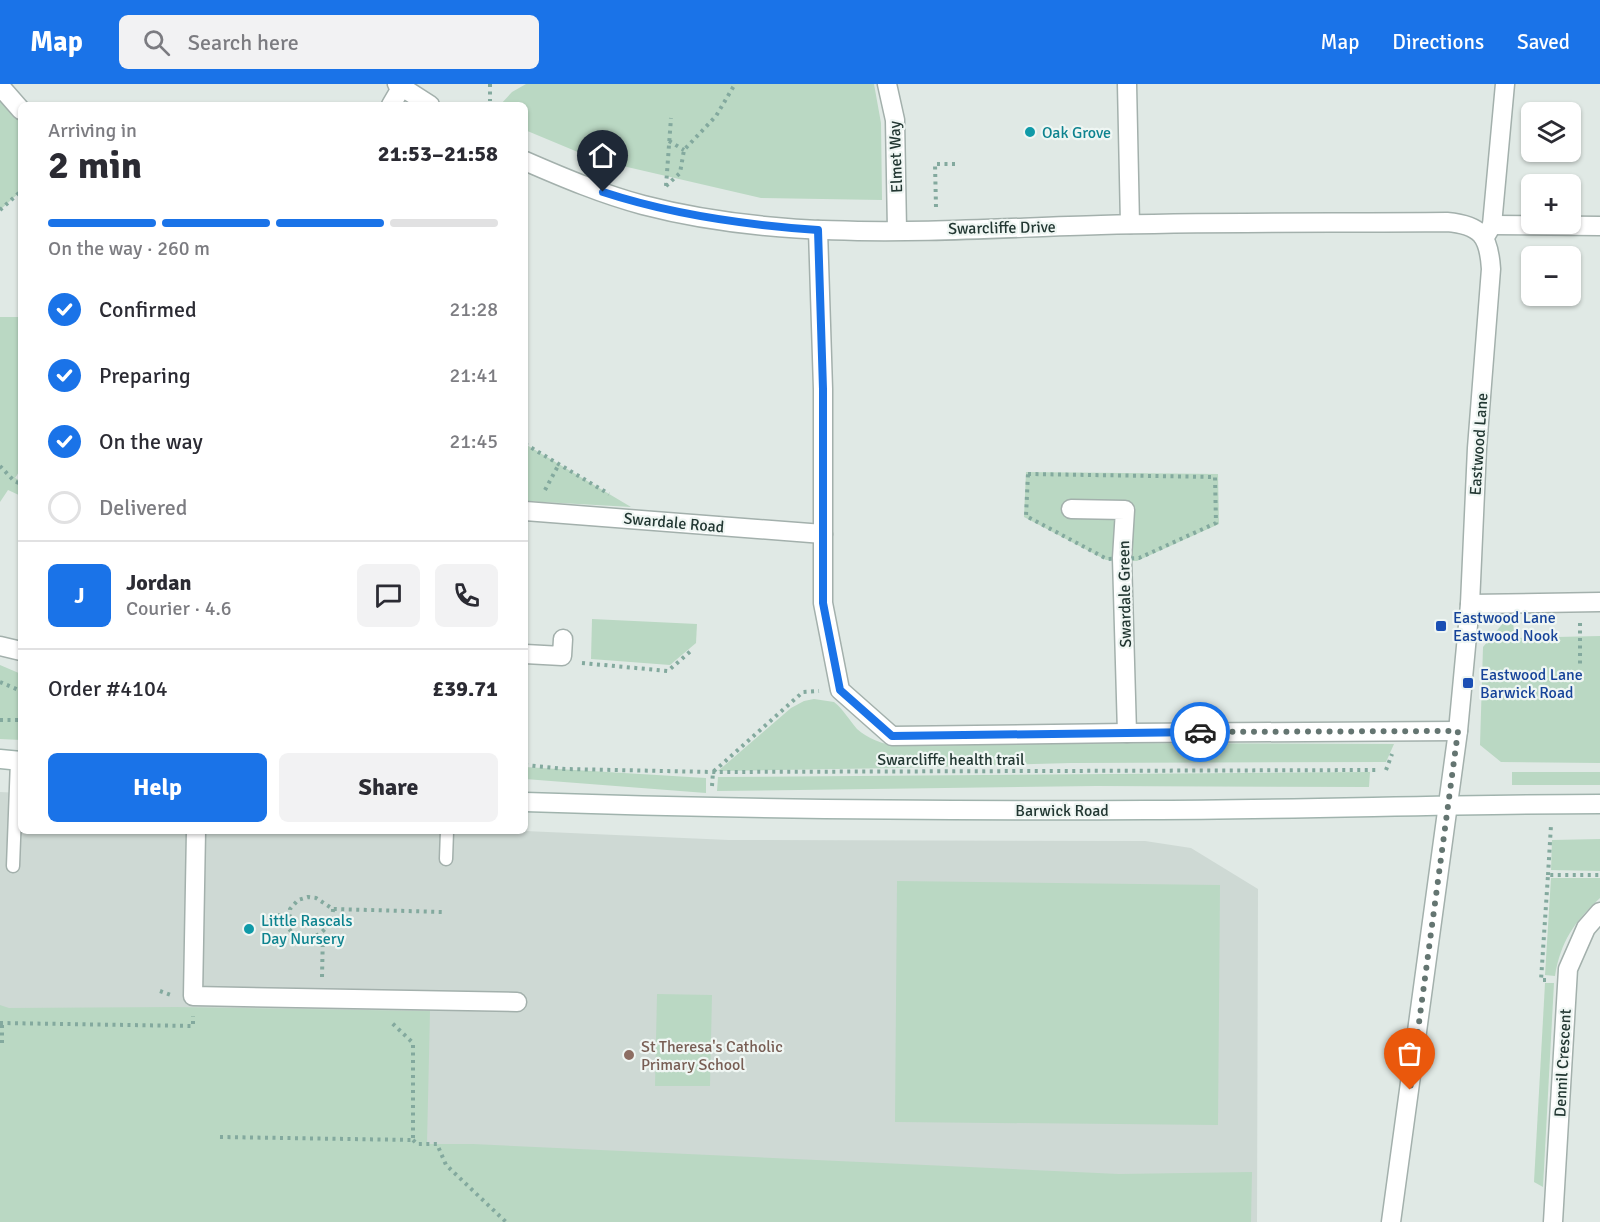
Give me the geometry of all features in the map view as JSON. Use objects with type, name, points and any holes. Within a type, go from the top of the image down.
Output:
[{"type":"street","name":"Elmet Way","points":[[887,84],[895,120],[897,230]]},
{"type":"street","points":[[1127,84],[1130,224]]},
{"type":"street","name":"Eastwood Lane","points":[[1391,1222],[1458,731],[1470,604],[1477,448],[1491,269],[1488,231],[1505,84]]},
{"type":"street","points":[[0,86],[18,107]]},
{"type":"street","points":[[392,102],[399,86],[425,102]]},
{"type":"street","name":"Swarcliffe Drive","points":[[528,162],[584,186],[665,210],[751,225],[818,230],[1130,224],[1447,222],[1488,231],[1600,226]]},
{"type":"street","points":[[818,230],[823,389],[823,603],[840,690],[892,736],[1458,731]]},
{"type":"street","name":"Swardale Green","points":[[1071,509],[1125,510],[1122,558],[1127,733]]},
{"type":"street","name":"Swardale Road","points":[[528,510],[823,534]]},
{"type":"street","points":[[1470,604],[1600,602]]},
{"type":"street","points":[[0,646],[18,650]]},
{"type":"street","points":[[528,653],[563,647]]},
{"type":"street","name":"Barwick Road","points":[[528,801],[711,808],[885,810],[1148,810],[1600,804]]},
{"type":"street","points":[[196,834],[193,996],[517,1002]]},
{"type":"street","name":"Dennil Crescent","points":[[1553,1222],[1568,969],[1586,928],[1600,912]]},
{"type":"lane","points":[[13,760],[13,866]]},
{"type":"lane","points":[[446,859],[447,834]]},
{"type":"path","points":[[490,84],[490,101]]},
{"type":"path","points":[[666,186],[680,173],[684,150],[716,116],[735,84]]},
{"type":"path","points":[[665,210],[671,118]]},
{"type":"path","points":[[669,141],[684,150]]},
{"type":"path","points":[[936,229],[935,164],[957,164]]},
{"type":"path","points":[[0,210],[18,194]]},
{"type":"path","points":[[528,446],[611,495]]},
{"type":"path","points":[[0,466],[18,483]]},
{"type":"path","points":[[1580,602],[1580,667]]},
{"type":"path","points":[[563,647],[579,663],[668,671],[693,649]]},
{"type":"path","points":[[0,682],[18,690]]},
{"type":"path","points":[[713,772],[802,692],[840,690]]},
{"type":"path","points":[[0,720],[18,720]]},
{"type":"path","name":"Swarcliffe health trail","points":[[528,765],[565,769],[713,772],[1378,770]]},
{"type":"path","points":[[1551,805],[1541,980],[1567,981]]},
{"type":"path","points":[[1548,875],[1600,875]]},
{"type":"path","points":[[333,909],[332,919],[323,932],[315,938],[300,938],[290,929],[290,909],[298,900],[308,897],[316,898],[333,909],[442,912]]},
{"type":"path","points":[[278,915],[290,916]]},
{"type":"path","points":[[322,999],[323,932]]},
{"type":"path","points":[[2,1044],[1,1023],[193,1026],[193,996],[175,997],[160,991]]},
{"type":"path","points":[[370,1000],[370,1017],[388,1018],[413,1044],[412,1140]]},
{"type":"path","points":[[220,1137],[412,1140],[417,1144],[437,1144],[446,1165],[506,1222]]},
{"type":"shaded area","name":"St Theresa's Catholic Primary School","points":[[0,792],[18,793],[18,834],[528,834],[528,831],[729,840],[1145,841],[1191,848],[1258,889],[1257,1222],[0,1222]]},
{"type":"green space","points":[[526,84],[874,84],[881,123],[882,200],[761,198],[597,160],[528,131],[528,102],[503,102],[512,92]]},
{"type":"green space","points":[[0,86],[18,106],[18,194],[0,210]]},
{"type":"green space","points":[[0,317],[18,317],[18,474],[15,478],[18,480],[18,495],[8,490],[0,502]]},
{"type":"green space","points":[[528,446],[631,507],[528,501]]},
{"type":"green space","points":[[1026,472],[1218,474],[1219,524],[1137,561],[1106,560],[1024,517]]},
{"type":"green space","points":[[1510,615],[1513,615],[1514,638],[1600,636],[1600,763],[1501,762],[1480,745],[1483,647]]},
{"type":"green space","points":[[592,619],[697,624],[696,643],[670,665],[591,659]]},
{"type":"green space","points":[[0,665],[18,673],[18,740],[0,739]]},
{"type":"green space","points":[[814,699],[834,702],[861,733],[886,744],[897,746],[1074,743],[1394,744],[1386,762],[1071,763],[718,771],[791,708]]},
{"type":"green space","points":[[528,767],[706,778],[706,793],[528,779]]},
{"type":"green space","points":[[1370,772],[1369,787],[1096,786],[717,791],[718,777]]},
{"type":"green space","points":[[1512,772],[1600,772],[1600,785],[1512,785]]},
{"type":"green space","points":[[1600,839],[1600,871],[1551,870],[1552,840]]},
{"type":"green space","points":[[1551,878],[1600,878],[1600,898],[1583,915],[1570,933],[1561,952],[1555,976],[1545,975]]},
{"type":"green space","points":[[897,881],[1220,885],[1218,1125],[895,1122]]},
{"type":"green space","points":[[1545,983],[1554,983],[1543,1187],[1534,1182]]},
{"type":"green space","points":[[657,994],[712,995],[710,1086],[655,1086]]},
{"type":"green space","points":[[0,1005],[9,1008],[176,1007],[430,1011],[427,1144],[473,1144],[1119,1174],[1252,1172],[1251,1222],[0,1222]]},
{"type":"way so far","points":[[1200,732],[1458,731],[1446,806],[1410,1090]]},
{"type":"place","name":"Oak Grove","points":[[1030,132]]},
{"type":"place","name":"Eastwood Lane Eastwood Nook","points":[[1441,626]]},
{"type":"place","name":"Eastwood Lane Barwick Road","points":[[1468,683]]},
{"type":"place","name":"Little Rascals Day Nursery","points":[[249,929]]},
{"type":"place","name":"St Theresa's Catholic Primary School","points":[[629,1055]]},
{"type":"route","points":[[603,192],[665,210],[751,225],[818,230],[823,389],[823,603],[840,690],[892,736],[1200,732]]}]
